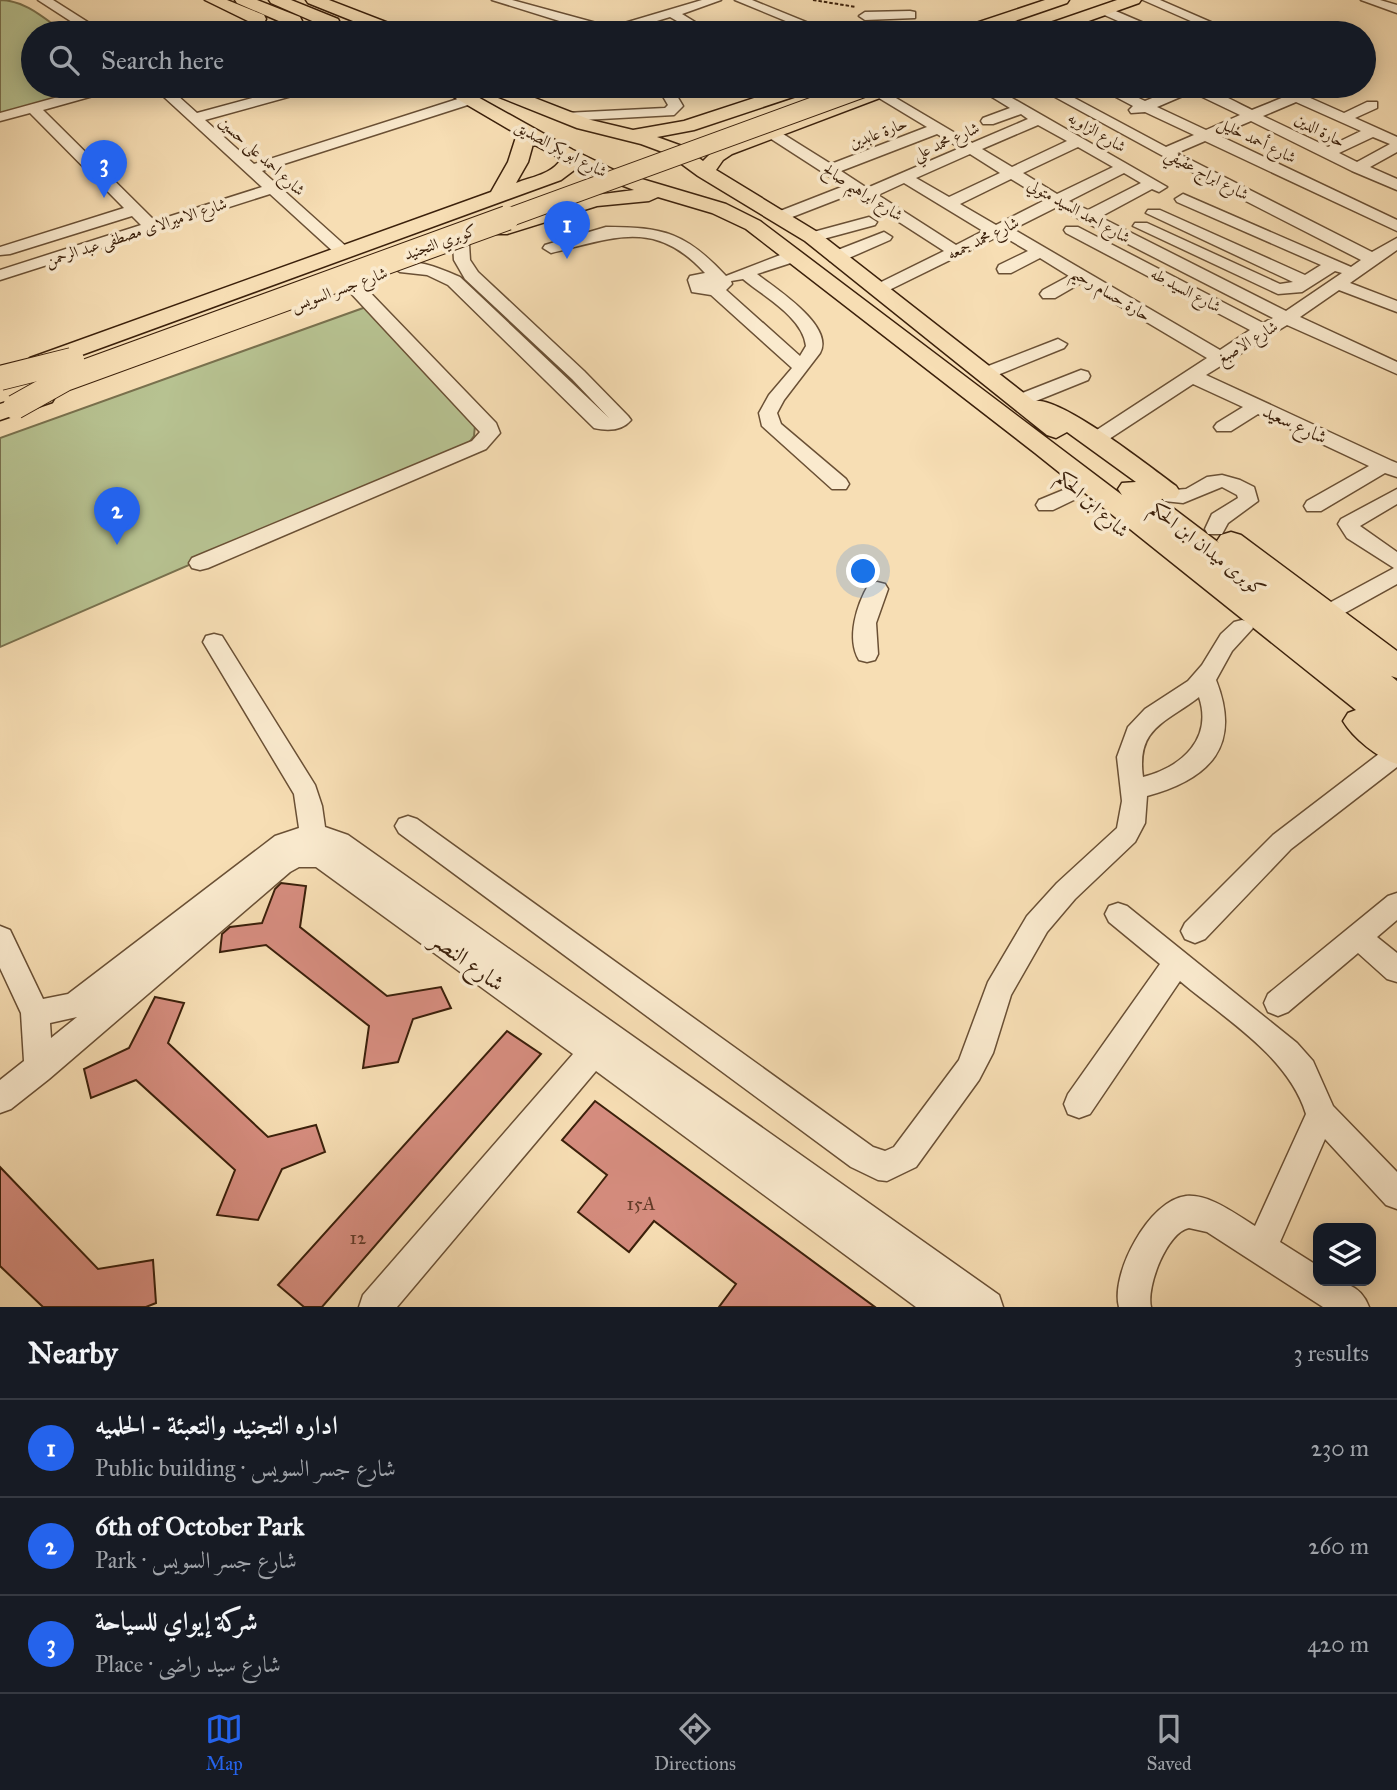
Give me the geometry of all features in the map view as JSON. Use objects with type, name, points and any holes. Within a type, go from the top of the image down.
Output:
[{"type":"main road","points":[[214,0],[262,21]]},
{"type":"main road","points":[[243,0],[294,21]]},
{"type":"main road","points":[[277,0],[329,21]]},
{"type":"main road","points":[[314,0],[367,21]]},
{"type":"main road","points":[[1082,21],[1133,0]]},
{"type":"main road","points":[[1000,21],[1059,1]]},
{"type":"main road","points":[[1020,21],[1059,1]]},
{"type":"main road","points":[[1046,21],[1096,13]]},
{"type":"main road","name":"شارع ابو بكر الصديق","points":[[518,98],[595,127],[676,150],[705,172]]},
{"type":"main road","points":[[627,135],[676,129],[772,98]]},
{"type":"main road","name":"كوبري التجنيد","points":[[0,378],[85,356],[811,98]]},
{"type":"main road","name":"كوبري التجنيد","points":[[7,410],[65,379],[853,98]]},
{"type":"main road","points":[[705,172],[716,156],[725,149],[856,98]]},
{"type":"main road","name":"شارع ابو بكر الصديق","points":[[472,99],[610,176],[684,198]]},
{"type":"main road","points":[[754,104],[752,113],[764,121],[794,123]]},
{"type":"main road","points":[[595,127],[604,138],[628,152],[660,163],[705,172],[781,216],[812,237],[1019,401],[1058,415],[1096,439],[1397,667]]},
{"type":"main road","points":[[513,225],[513,214],[490,199],[518,162],[527,131]]},
{"type":"main road","name":"شارع جسر السويس","points":[[0,378],[562,172],[568,167],[572,156]]},
{"type":"main road","name":"شارع جسر السويس","points":[[7,410],[513,225],[595,200],[654,195],[684,198]]},
{"type":"main road","name":"شارع ابن الحكم","points":[[684,198],[734,213],[1044,447],[1054,470],[1096,486],[1242,628],[1397,753]]},
{"type":"main road","name":"كوبرى ميدان ابن الحكم","points":[[1019,401],[1096,486],[1397,726]]},
{"type":"main road","name":"كوبرى ميدان ابن الحكم","points":[[1096,486],[1397,697]]},
{"type":"street","points":[[28,0],[43,6],[64,21]]},
{"type":"street","points":[[44,0],[78,21]]},
{"type":"street","points":[[498,0],[571,21]]},
{"type":"street","points":[[539,11],[556,0]]},
{"type":"street","points":[[644,21],[715,0]]},
{"type":"street","points":[[741,0],[795,21]]},
{"type":"street","points":[[865,16],[913,20],[902,0]]},
{"type":"street","points":[[1149,0],[1194,21]]},
{"type":"street","points":[[1367,0],[1394,7]]},
{"type":"street","points":[[671,13],[685,21]]},
{"type":"street","points":[[1096,13],[1120,21]]},
{"type":"street","points":[[0,117],[69,98]]},
{"type":"street","name":"شارع احمد على حسين","points":[[172,98],[343,252]]},
{"type":"street","points":[[195,118],[268,98]]},
{"type":"street","points":[[565,117],[669,112],[676,106],[671,98]]},
{"type":"street","name":"شارع احمد السيد متولي","points":[[895,98],[938,128],[1057,201],[1287,318],[1397,369]]},
{"type":"street","name":"شارع الزاويه","points":[[1002,98],[1039,119],[1087,132],[1124,167],[1155,185],[1090,218]]},
{"type":"street","name":"شارع ابراج عفيفي","points":[[1056,98],[1087,132],[1166,152],[1373,259]]},
{"type":"street","name":"شارع أحمد خليل","points":[[1128,98],[1397,226]]},
{"type":"street","points":[[949,203],[1012,173],[1087,132],[1164,98]]},
{"type":"street","name":"حارة الدين","points":[[1217,98],[1357,168],[1395,183]]},
{"type":"street","points":[[1166,152],[1291,98]]},
{"type":"street","points":[[1300,98],[1397,144]]},
{"type":"street","points":[[250,170],[472,99]]},
{"type":"street","points":[[1298,138],[1372,105]]},
{"type":"street","points":[[33,108],[152,227]]},
{"type":"street","points":[[988,121],[1022,109]]},
{"type":"street","name":"شارع محمد علي","points":[[781,216],[906,177],[1039,119]]},
{"type":"street","points":[[1328,153],[1397,126]]},
{"type":"street","name":"حارة عابدين","points":[[830,170],[938,128]]},
{"type":"street","name":"شارع ابراهيم صالح","points":[[770,132],[956,251]]},
{"type":"street","points":[[1357,168],[1397,144]]},
{"type":"street","name":"شارع محمد جمعه","points":[[879,290],[1124,167]]},
{"type":"street","name":"حارة حسام رحيم","points":[[906,177],[1041,252],[1220,358]]},
{"type":"street","points":[[1265,205],[1306,183]]},
{"type":"street","name":"شارع الاميرالاى مصطفى عبد الرحمن","points":[[0,275],[271,189]]},
{"type":"street","points":[[1183,199],[1352,272]]},
{"type":"street","points":[[19,269],[2,248],[134,210]]},
{"type":"street","points":[[1154,213],[1306,282]]},
{"type":"street","points":[[1011,272],[1090,218]]},
{"type":"street","points":[[812,237],[869,222]]},
{"type":"street","points":[[1141,226],[1278,289],[1290,289],[1306,282],[1334,264]]},
{"type":"street","name":"شارع السيد طه","points":[[1072,230],[1263,330]]},
{"type":"street","points":[[551,248],[606,232],[646,232],[676,241],[701,259],[718,282],[802,367]]},
{"type":"street","points":[[836,257],[884,237]]},
{"type":"street","name":"شارع الاصبغ","points":[[1096,439],[1263,330],[1287,318],[1397,243]]},
{"type":"street","points":[[400,267],[431,270],[444,275],[603,425],[621,420],[578,375],[471,275],[462,260],[461,244]]},
{"type":"street","points":[[1065,267],[1105,247]]},
{"type":"street","points":[[718,282],[794,256]]},
{"type":"street","points":[[1105,290],[1146,269]]},
{"type":"street","points":[[745,273],[793,311],[814,334],[815,346],[802,367],[774,396],[768,413],[772,426],[839,484]]},
{"type":"street","points":[[1049,293],[1082,276]]},
{"type":"street","points":[[1336,283],[1397,307]]},
{"type":"street","points":[[200,563],[479,445],[490,433],[489,427],[352,284]]},
{"type":"street","points":[[502,327],[520,320]]},
{"type":"street","points":[[984,374],[1058,344]]},
{"type":"street","points":[[559,383],[578,375]]},
{"type":"street","points":[[1019,401],[1081,376]]},
{"type":"street","name":"شارع سعيد","points":[[1192,376],[1391,468]]},
{"type":"street","points":[[1224,427],[1258,406]]},
{"type":"street","points":[[1314,506],[1391,468]]},
{"type":"street","points":[[1171,495],[1189,495],[1220,479],[1231,481],[1247,492],[1248,500],[1217,522],[1215,530]]},
{"type":"street","points":[[1046,505],[1096,486]]},
{"type":"street","points":[[1397,495],[1348,524],[1354,533],[1397,562]]},
{"type":"street","points":[[1326,614],[1397,575]]},
{"type":"street","points":[[867,654],[865,623],[877,589]]},
{"type":"street","points":[[408,826],[862,1157],[878,1166],[887,1166],[905,1157],[969,1070],[984,1036],[998,990],[1037,923],[1066,891],[1126,835],[1135,811],[1130,750],[1142,726],[1152,716],[1187,695],[1204,679],[1224,642],[1242,628]]},
{"type":"street","points":[[214,642],[306,792],[312,812],[309,845]]},
{"type":"street","points":[[1134,789],[1170,779],[1205,754],[1212,741],[1216,715],[1204,679]]},
{"type":"street","points":[[1195,930],[1282,842],[1397,753]]},
{"type":"street","points":[[35,1013],[73,1006],[90,996],[284,843],[309,845]]},
{"type":"street","points":[[0,1099],[281,864],[309,845]]},
{"type":"street","name":"شارع النصر","points":[[309,845],[987,1307]]},
{"type":"street","points":[[1278,1003],[1397,904]]},
{"type":"street","points":[[1118,914],[1287,1052],[1303,1071],[1321,1114],[1397,1194]]},
{"type":"street","points":[[1357,936],[1397,970]]},
{"type":"street","points":[[0,938],[35,1013],[39,1069]]},
{"type":"street","points":[[1079,1104],[1177,962]]},
{"type":"street","points":[[375,1307],[601,1043]]},
{"type":"street","name":"شارع النصر","points":[[601,1043],[944,1307]]},
{"type":"street","points":[[1261,1248],[1321,1114]]},
{"type":"street","points":[[1135,1307],[1134,1285],[1172,1217],[1185,1212],[1202,1213],[1353,1307]]},
{"type":"green space","points":[[0,0],[18,3],[49,21],[21,21],[21,98],[67,98],[0,116]]},
{"type":"green space","points":[[366,307],[475,425],[474,436],[468,444],[0,647],[0,438]]},
{"type":"building","points":[[281,883],[306,886],[300,927],[387,996],[441,987],[451,1008],[413,1019],[398,1062],[363,1068],[369,1026],[266,945],[220,952],[222,934],[230,927],[262,923],[275,889]]},
{"type":"building","points":[[155,997],[184,1003],[168,1043],[268,1137],[316,1125],[325,1152],[282,1169],[258,1220],[217,1215],[235,1170],[136,1080],[91,1098],[84,1069],[129,1048]]},
{"type":"building","points":[[507,1031],[541,1054],[322,1307],[304,1307],[278,1285]]},
{"type":"building","points":[[595,1101],[875,1307],[719,1307],[736,1284],[654,1221],[629,1252],[578,1212],[607,1175],[562,1140]]},
{"type":"building","points":[[0,1167],[98,1269],[153,1260],[156,1303],[146,1307],[43,1307],[0,1266]]},
{"type":"place","name":"شركة إيواي للسياحة","points":[[104,198]]},
{"type":"place","name":"اداره التجنيد والتعبئة - الحلميه","points":[[567,259]]},
{"type":"place","name":"6th of October Park","points":[[117,545]]}]
